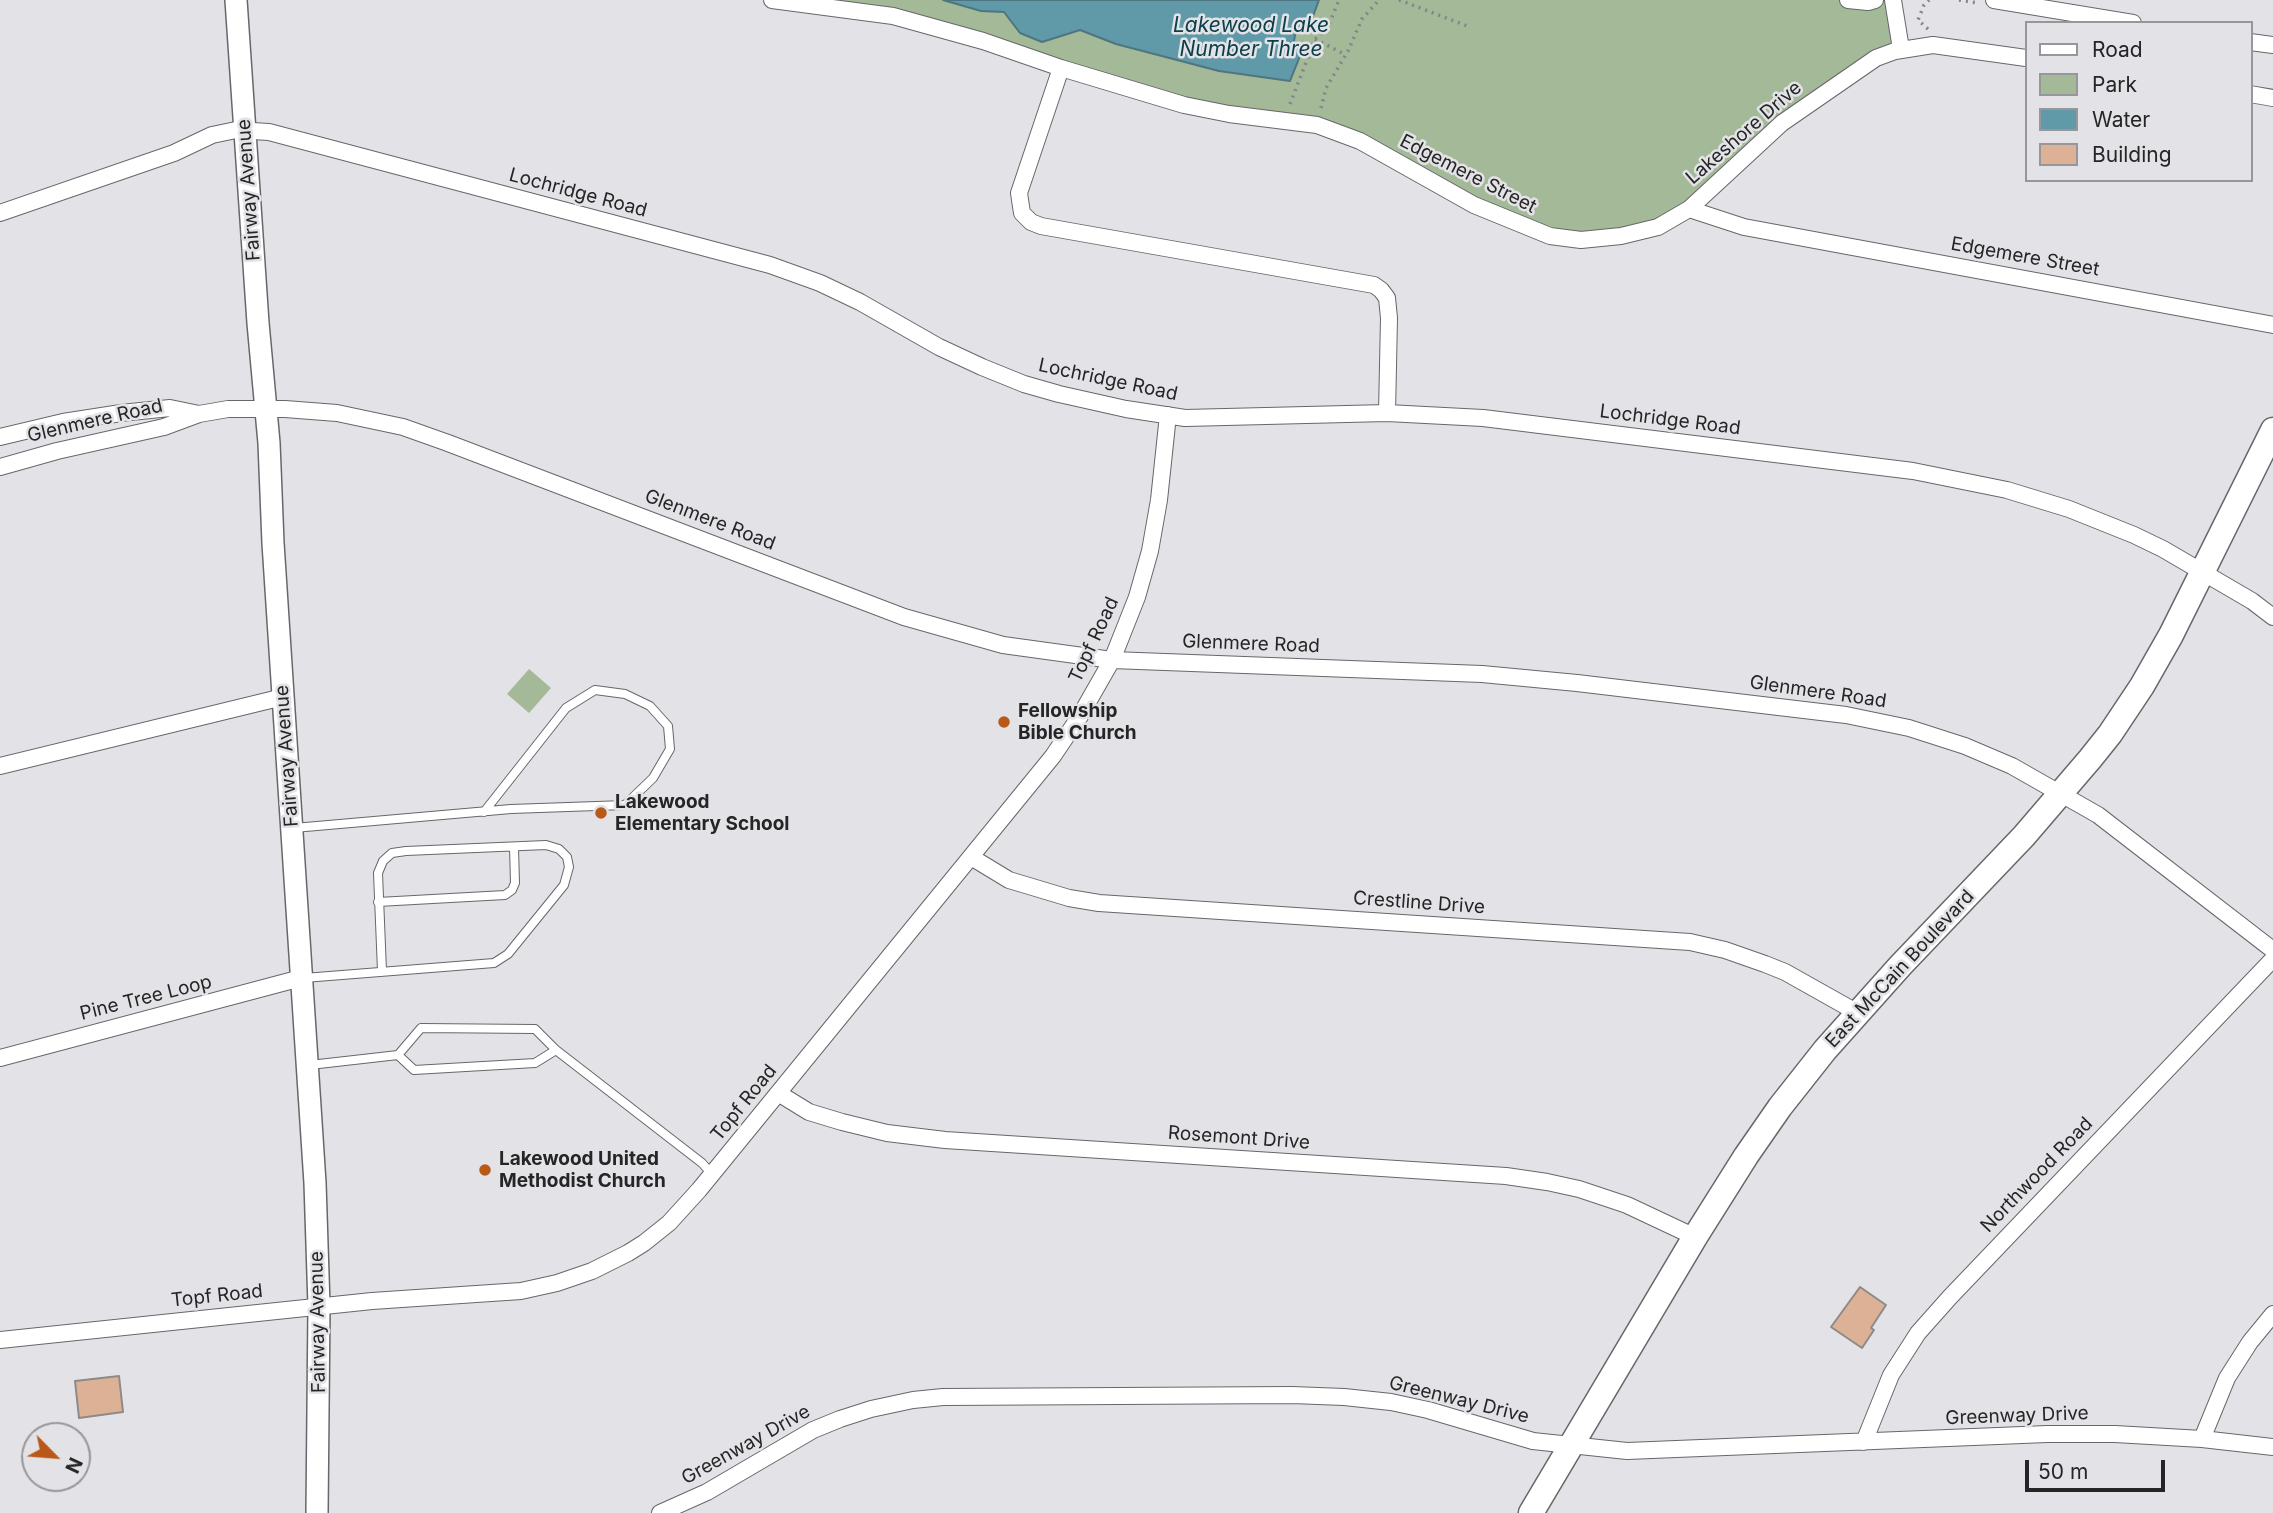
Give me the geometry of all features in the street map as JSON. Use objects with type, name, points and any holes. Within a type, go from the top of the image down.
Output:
[{"type":"main road","name":"East McCain Boulevard","points":[[1531,1513],[1695,1237],[1780,1107],[1900,965],[2024,836],[2091,759],[2142,686],[2171,635],[2273,430]]},
{"type":"street","name":"Fairway Avenue","points":[[236,0],[266,409],[315,1183],[319,1306],[317,1513]]},
{"type":"street","name":"Edgemere Street","points":[[772,0],[893,16],[983,41],[1184,105],[1229,114],[1317,125],[1360,141],[1474,205],[1550,236],[1581,240],[1621,236],[1658,227],[1689,209],[1744,227],[2273,325]]},
{"type":"street","points":[[1848,0],[1875,0]]},
{"type":"street","points":[[1893,0],[1901,49]]},
{"type":"street","points":[[1994,0],[2121,21]]},
{"type":"street","points":[[2252,42],[2273,46]]},
{"type":"street","name":"Lakeshore Drive","points":[[1689,209],[1782,122],[1876,58],[1901,49],[1933,45],[2024,58]]},
{"type":"street","points":[[1061,68],[1019,193],[1022,213],[1031,222],[1041,226],[1374,285],[1387,298],[1387,413]]},
{"type":"street","points":[[2252,94],[2273,98]]},
{"type":"street","name":"Lochridge Road","points":[[0,213],[174,153],[212,135],[245,130],[269,132],[769,265],[820,283],[860,302],[939,347],[1024,384],[1126,409],[1185,418],[1339,413],[1483,418],[1913,471],[2007,490],[2069,509],[2144,540],[2252,601],[2273,617]]},
{"type":"street","name":"Glenmere Road","points":[[0,437],[63,422],[121,413],[170,408],[199,414]]},
{"type":"street","name":"Glenmere Road","points":[[0,467],[164,427],[199,414],[266,409],[337,413],[403,427],[904,617],[1003,645],[1112,660],[1482,674],[1846,715],[1909,728],[1965,746],[2012,766],[2098,815],[2273,950]]},
{"type":"street","name":"Topf Road","points":[[0,1340],[319,1306],[498,1294],[558,1283],[592,1271],[628,1253],[669,1223],[1053,756],[1080,716],[1112,660],[1137,597],[1150,551],[1159,500],[1168,415]]},
{"type":"street","points":[[0,766],[283,698]]},
{"type":"street","name":"Crestline Drive","points":[[971,857],[1009,880],[1058,895],[1100,903],[1689,942],[1725,950],[1765,964],[1858,1013]]},
{"type":"street","name":"Northwood Road","points":[[1864,1442],[1891,1375],[1918,1333],[2273,959]]},
{"type":"street","name":"Pine Tree Loop","points":[[0,1058],[301,978]]},
{"type":"street","name":"Rosemont Drive","points":[[778,1093],[809,1112],[842,1122],[887,1133],[944,1140],[1506,1176],[1547,1182],[1627,1205],[1695,1237]]},
{"type":"street","points":[[2202,1439],[2227,1377],[2273,1314]]},
{"type":"street","name":"Greenway Drive","points":[[660,1513],[707,1492],[813,1430],[871,1409],[943,1397],[1344,1397],[1416,1407],[1533,1441],[1639,1451],[2047,1434],[2115,1434],[2202,1439],[2273,1447]]},
{"type":"lane","points":[[292,828],[484,812],[625,805],[653,778],[670,749],[668,726],[650,706],[625,694],[595,690],[566,708],[484,812]]},
{"type":"lane","points":[[301,978],[494,963],[508,954],[564,885],[569,867],[567,857],[559,849],[546,845],[392,853],[383,861],[378,873],[382,971]]},
{"type":"lane","points":[[378,902],[505,895],[512,890],[515,883],[514,847]]},
{"type":"lane","points":[[307,1065],[398,1055],[421,1028],[535,1029],[556,1051],[702,1163],[712,1174]]},
{"type":"lane","points":[[398,1055],[414,1070],[535,1063],[556,1051]]},
{"type":"path","points":[[1284,119],[1315,39],[1327,29],[1339,0]]},
{"type":"path","points":[[1317,125],[1326,88],[1346,55],[1362,19],[1379,0]]},
{"type":"path","points":[[1398,0],[1470,27]]},
{"type":"path","points":[[1315,39],[1346,55]]},
{"type":"green space","points":[[772,0],[1893,0],[1901,49],[1816,98],[1689,209],[1598,240],[1474,205],[1342,133],[1229,114],[946,29]]},
{"type":"green space","points":[[529,669],[551,688],[529,713],[507,694]]},
{"type":"water","name":"Lakewood Lake Number Three","points":[[943,0],[1319,0],[1309,27],[1300,28],[1295,35],[1297,49],[1302,51],[1290,81],[1219,71],[1116,44],[1080,30],[1042,42],[1020,33],[1004,12],[981,11]]},
{"type":"building","points":[[1860,1287],[1886,1305],[1862,1348],[1831,1327]]},
{"type":"building","points":[[119,1376],[123,1412],[79,1418],[75,1381]]},
{"type":"place","name":"Fellowship Bible Church","points":[[1004,722]]},
{"type":"place","name":"Lakewood Elementary School","points":[[601,813]]},
{"type":"place","name":"Lakewood United Methodist Church","points":[[485,1170]]}]
